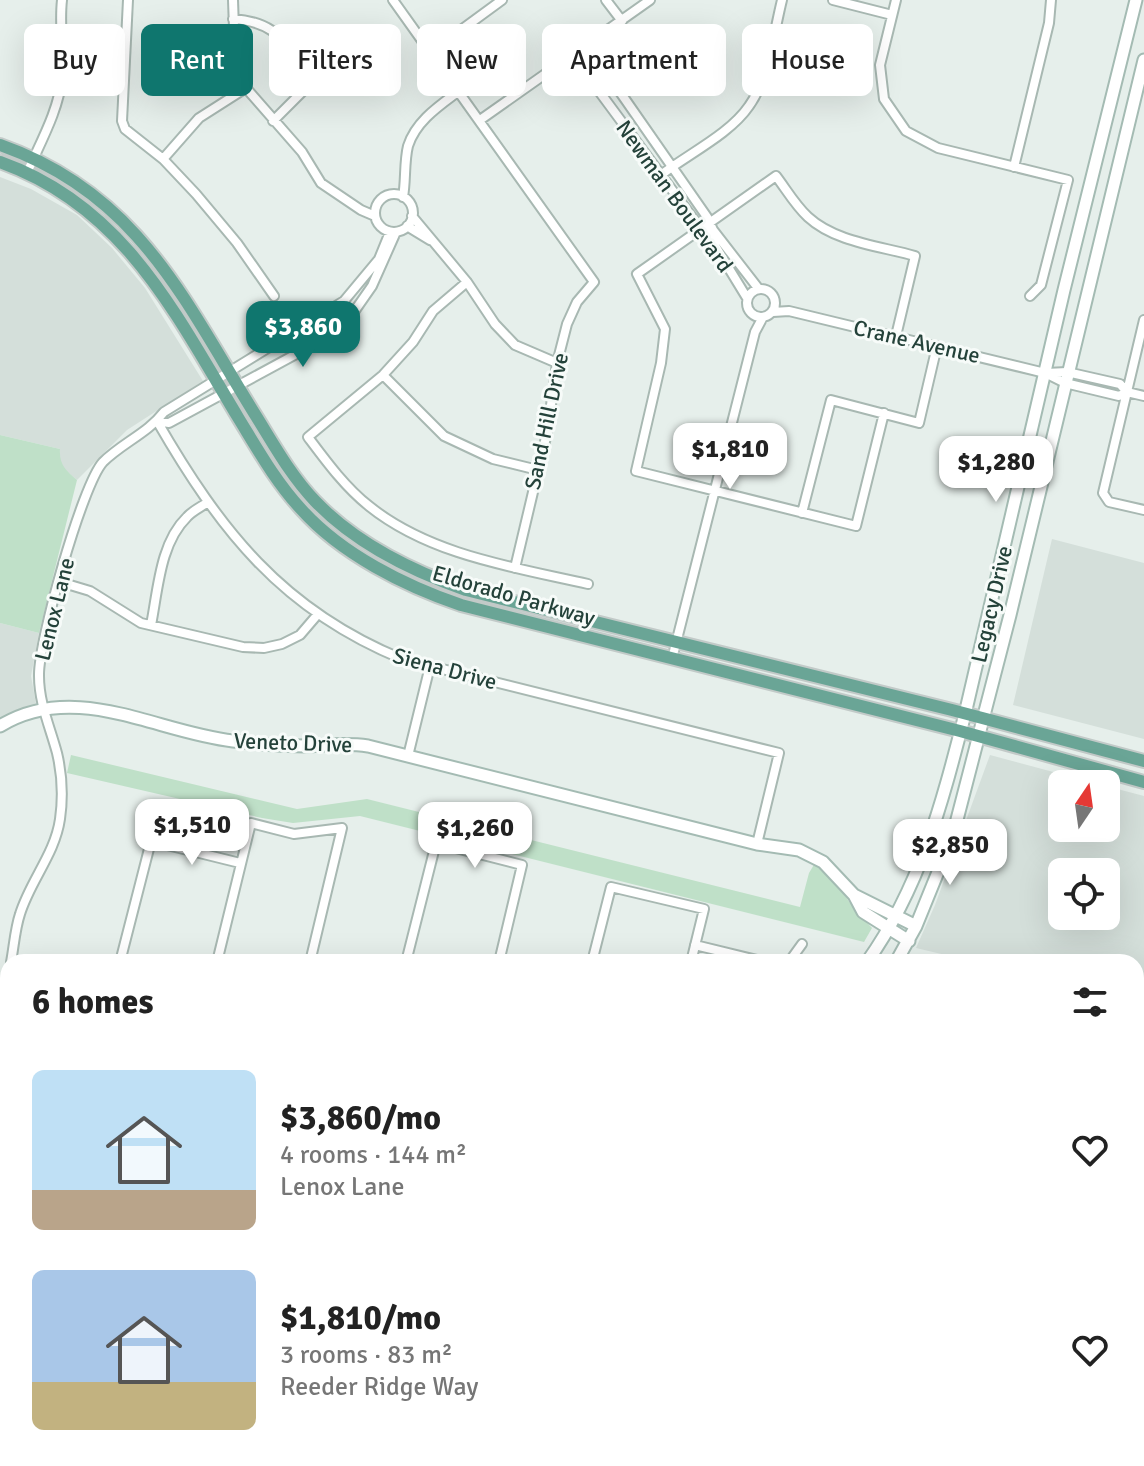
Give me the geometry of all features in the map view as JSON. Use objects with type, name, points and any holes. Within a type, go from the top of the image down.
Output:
[{"type":"main road","name":"Legacy Drive","points":[[872,954],[897,916],[932,834],[965,714],[1136,0]]},
{"type":"main road","name":"Legacy Drive","points":[[901,954],[916,926],[953,835],[1144,60]]},
{"type":"main road","name":"Eldorado Parkway","points":[[0,145],[72,179],[105,202],[142,240],[200,319],[279,454],[313,499],[328,514],[376,548],[435,579],[466,590],[1144,761]]},
{"type":"main road","name":"Eldorado Parkway","points":[[0,162],[27,173],[91,211],[123,244],[156,284],[266,463],[301,510],[367,562],[429,594],[461,605],[960,731],[1144,782]]},
{"type":"main road","points":[[1003,553],[1023,558]]},
{"type":"main road","name":"Veneto Drive","points":[[0,726],[43,710],[80,706],[228,741],[308,746],[342,742],[408,756],[757,844],[799,850],[823,862],[854,895],[863,912],[909,941]]},
{"type":"main road","name":"Veneto Drive","points":[[854,895],[916,926]]},
{"type":"street","points":[[27,173],[56,105],[62,79],[62,0]]},
{"type":"street","points":[[128,0],[122,121],[125,129],[163,159],[196,194],[237,243],[274,296]]},
{"type":"street","points":[[233,0],[233,24]]},
{"type":"street","points":[[393,0],[417,33]]},
{"type":"street","points":[[469,24],[502,0]]},
{"type":"street","points":[[606,0],[622,21]]},
{"type":"street","points":[[618,24],[650,0]]},
{"type":"street","points":[[661,175],[737,120],[753,102],[762,80],[782,0]]},
{"type":"street","points":[[833,0],[892,15]]},
{"type":"street","points":[[896,0],[880,65],[884,99],[906,131],[938,148],[1068,180],[1041,285],[1030,296]]},
{"type":"street","points":[[1014,167],[1049,23],[1051,0]]},
{"type":"street","points":[[233,19],[249,20],[272,28],[309,72],[307,87],[273,121]]},
{"type":"street","points":[[463,96],[480,120],[542,77]]},
{"type":"street","points":[[163,159],[199,118],[233,96]]},
{"type":"street","points":[[253,96],[302,152],[321,183],[349,202],[375,213]]},
{"type":"street","points":[[400,196],[408,147],[418,125],[453,96]]},
{"type":"street","name":"Newman Boulevard","points":[[603,96],[698,225],[706,224]]},
{"type":"street","name":"Newman Boulevard","points":[[623,96],[707,217],[711,243],[747,298]]},
{"type":"street","name":"Sand Hill Drive","points":[[480,120],[594,282],[577,302],[567,324],[557,363],[547,433],[515,568]]},
{"type":"street","points":[[884,413],[856,526],[636,471],[661,363],[665,329],[637,274],[776,176],[804,214],[821,227],[842,237],[915,256],[896,336]]},
{"type":"street","points":[[400,196],[411,205],[412,216],[407,226],[393,232],[380,226],[375,213],[381,200],[400,196]]},
{"type":"street","points":[[412,216],[467,282],[495,324],[515,345],[557,363]]},
{"type":"street","name":"Newman Boulevard","points":[[706,224],[758,288]]},
{"type":"street","points":[[407,226],[434,242]]},
{"type":"street","name":"Lenox Lane","points":[[157,421],[169,423],[219,386],[229,372],[344,301],[379,259],[393,232]]},
{"type":"street","name":"Lenox Lane","points":[[12,954],[20,914],[51,852],[59,822],[62,792],[57,755],[43,710],[39,675],[43,648],[84,497],[97,471],[164,412],[219,386],[237,385],[295,355],[349,319],[372,286],[393,232]]},
{"type":"street","points":[[467,282],[433,311],[413,342],[383,375],[308,437],[330,467],[368,506],[405,530],[446,549],[588,584]]},
{"type":"street","points":[[672,659],[755,332],[763,317],[773,312],[775,300],[771,294],[758,288],[747,298],[755,332]]},
{"type":"street","name":"Crane Avenue","points":[[775,300],[789,311]]},
{"type":"street","name":"Crane Avenue","points":[[773,312],[789,311],[1066,377],[1119,396],[1127,392],[1144,396]]},
{"type":"street","points":[[751,313],[763,317]]},
{"type":"street","points":[[1144,320],[1103,493],[1109,502],[1144,510]]},
{"type":"street","points":[[312,321],[321,328],[323,337]]},
{"type":"street","points":[[285,338],[293,345],[295,355]]},
{"type":"street","points":[[802,513],[831,400],[919,423],[937,346]]},
{"type":"street","points":[[383,375],[444,436],[493,459],[538,470]]},
{"type":"street","name":"Siena Drive","points":[[157,421],[208,502],[255,561],[338,629],[402,659],[779,753],[757,844]]},
{"type":"street","points":[[151,625],[166,553],[173,537],[187,517],[208,502]]},
{"type":"street","points":[[60,582],[90,591],[130,617],[151,625],[243,647],[264,648],[282,644],[300,635],[318,614]]},
{"type":"street","points":[[408,756],[430,666]]},
{"type":"street","points":[[219,954],[251,823],[294,834],[342,828],[312,954]]},
{"type":"street","points":[[122,954],[151,841],[240,863]]},
{"type":"street","points":[[408,954],[436,843],[522,865],[501,954]]},
{"type":"street","points":[[594,954],[611,887],[704,909],[693,954]]},
{"type":"street","points":[[795,954],[802,944]]},
{"type":"street","points":[[695,945],[732,954]]},
{"type":"shaded area","points":[[0,177],[31,189],[77,215],[112,248],[145,288],[203,381],[127,430],[77,480],[64,469],[59,459],[60,449],[0,435]]},
{"type":"shaded area","points":[[1052,539],[1144,563],[1144,739],[1013,705]]},
{"type":"shaded area","points":[[0,623],[39,633],[31,676],[36,704],[0,718]]},
{"type":"shaded area","points":[[990,755],[1048,771],[1048,842],[1120,842],[1120,790],[1144,796],[1144,954],[941,954],[916,948]]},
{"type":"green space","points":[[0,435],[60,449],[62,463],[77,480],[39,633],[0,623]]},
{"type":"green space","points":[[71,755],[297,809],[367,799],[800,907],[809,873],[815,863],[832,878],[872,928],[864,942],[360,816],[293,823],[262,818],[67,773]]}]
